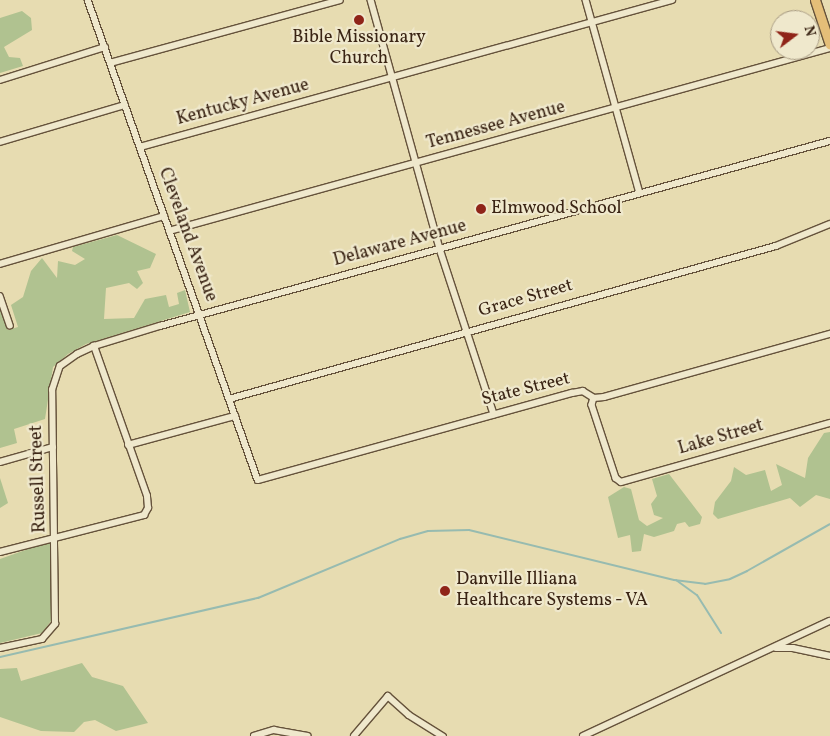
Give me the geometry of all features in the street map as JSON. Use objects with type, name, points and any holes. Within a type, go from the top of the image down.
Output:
[{"type":"main road","points":[[818,1],[830,47]]},
{"type":"street","name":"Cleveland Avenue","points":[[88,0],[258,480]]},
{"type":"street","points":[[110,63],[340,0]]},
{"type":"street","points":[[371,0],[440,249],[494,414]]},
{"type":"street","points":[[586,0],[640,193]]},
{"type":"street","name":"Kentucky Avenue","points":[[140,147],[672,0]]},
{"type":"street","points":[[0,80],[105,47]]},
{"type":"street","name":"Tennessee Avenue","points":[[169,231],[830,47]]},
{"type":"street","points":[[0,142],[125,105]]},
{"type":"street","name":"Delaware Avenue","points":[[94,346],[199,315],[830,141]]},
{"type":"street","points":[[0,264],[164,216]]},
{"type":"street","name":"Grace Street","points":[[229,399],[776,246],[830,224]]},
{"type":"street","points":[[0,296],[10,325]]},
{"type":"street","name":"State Street","points":[[258,480],[572,392],[583,391],[594,398],[830,334]]},
{"type":"street","points":[[0,552],[55,536],[144,515],[148,508],[146,496],[94,346]]},
{"type":"street","name":"Russell Street","points":[[0,648],[42,639],[55,624],[52,390],[55,374],[69,359],[94,346]]},
{"type":"street","name":"Lake Street","points":[[594,398],[592,405],[616,478],[621,482],[830,423]]},
{"type":"street","points":[[128,445],[235,416]]},
{"type":"street","points":[[0,462],[53,447]]},
{"type":"street","points":[[583,736],[830,621]]},
{"type":"street","points":[[772,648],[794,648],[830,656]]},
{"type":"street","points":[[354,736],[388,696],[409,715],[443,736]]},
{"type":"street","points":[[254,736],[274,730],[307,736]]},
{"type":"green space","points":[[22,11],[31,18],[32,30],[4,47],[9,57],[20,58],[23,66],[0,73],[0,18]]},
{"type":"green space","points":[[117,235],[156,254],[150,268],[137,271],[143,283],[137,289],[129,283],[106,288],[104,319],[134,318],[145,299],[166,295],[169,307],[179,304],[177,293],[185,290],[190,312],[86,344],[68,354],[53,367],[45,419],[14,429],[17,443],[0,448],[0,308],[8,330],[18,327],[11,305],[23,297],[31,271],[42,258],[57,278],[58,261],[75,265],[85,259],[72,251],[73,247]]},
{"type":"green space","points":[[830,432],[830,499],[816,495],[800,507],[790,498],[718,519],[713,514],[715,502],[731,481],[734,467],[746,475],[765,470],[771,491],[782,485],[776,464],[805,478],[808,458],[824,433]]},
{"type":"green space","points":[[669,474],[702,517],[700,524],[689,527],[685,522],[677,524],[674,531],[654,537],[644,534],[641,551],[632,552],[630,535],[618,538],[608,497],[624,487],[631,489],[639,520],[647,526],[663,518],[654,515],[651,504],[657,496],[652,479]]},
{"type":"green space","points":[[0,478],[8,503],[0,508]]},
{"type":"green space","points":[[51,541],[51,621],[42,633],[0,643],[0,559]]},
{"type":"green space","points":[[82,663],[92,677],[123,686],[148,723],[116,731],[95,720],[84,722],[74,732],[41,731],[0,717],[0,669],[17,668],[21,681]]},
{"type":"waterway","points":[[0,657],[258,598],[400,539],[428,531],[469,530],[674,580],[705,584],[730,579],[747,571],[830,524]]},
{"type":"waterway","points":[[676,580],[697,595],[721,633]]},
{"type":"place","name":"Bible Missionary Church","points":[[359,20]]},
{"type":"place","name":"Elmwood School","points":[[481,209]]},
{"type":"place","name":"Danville Illiana Healthcare Systems - VA","points":[[445,591]]}]
